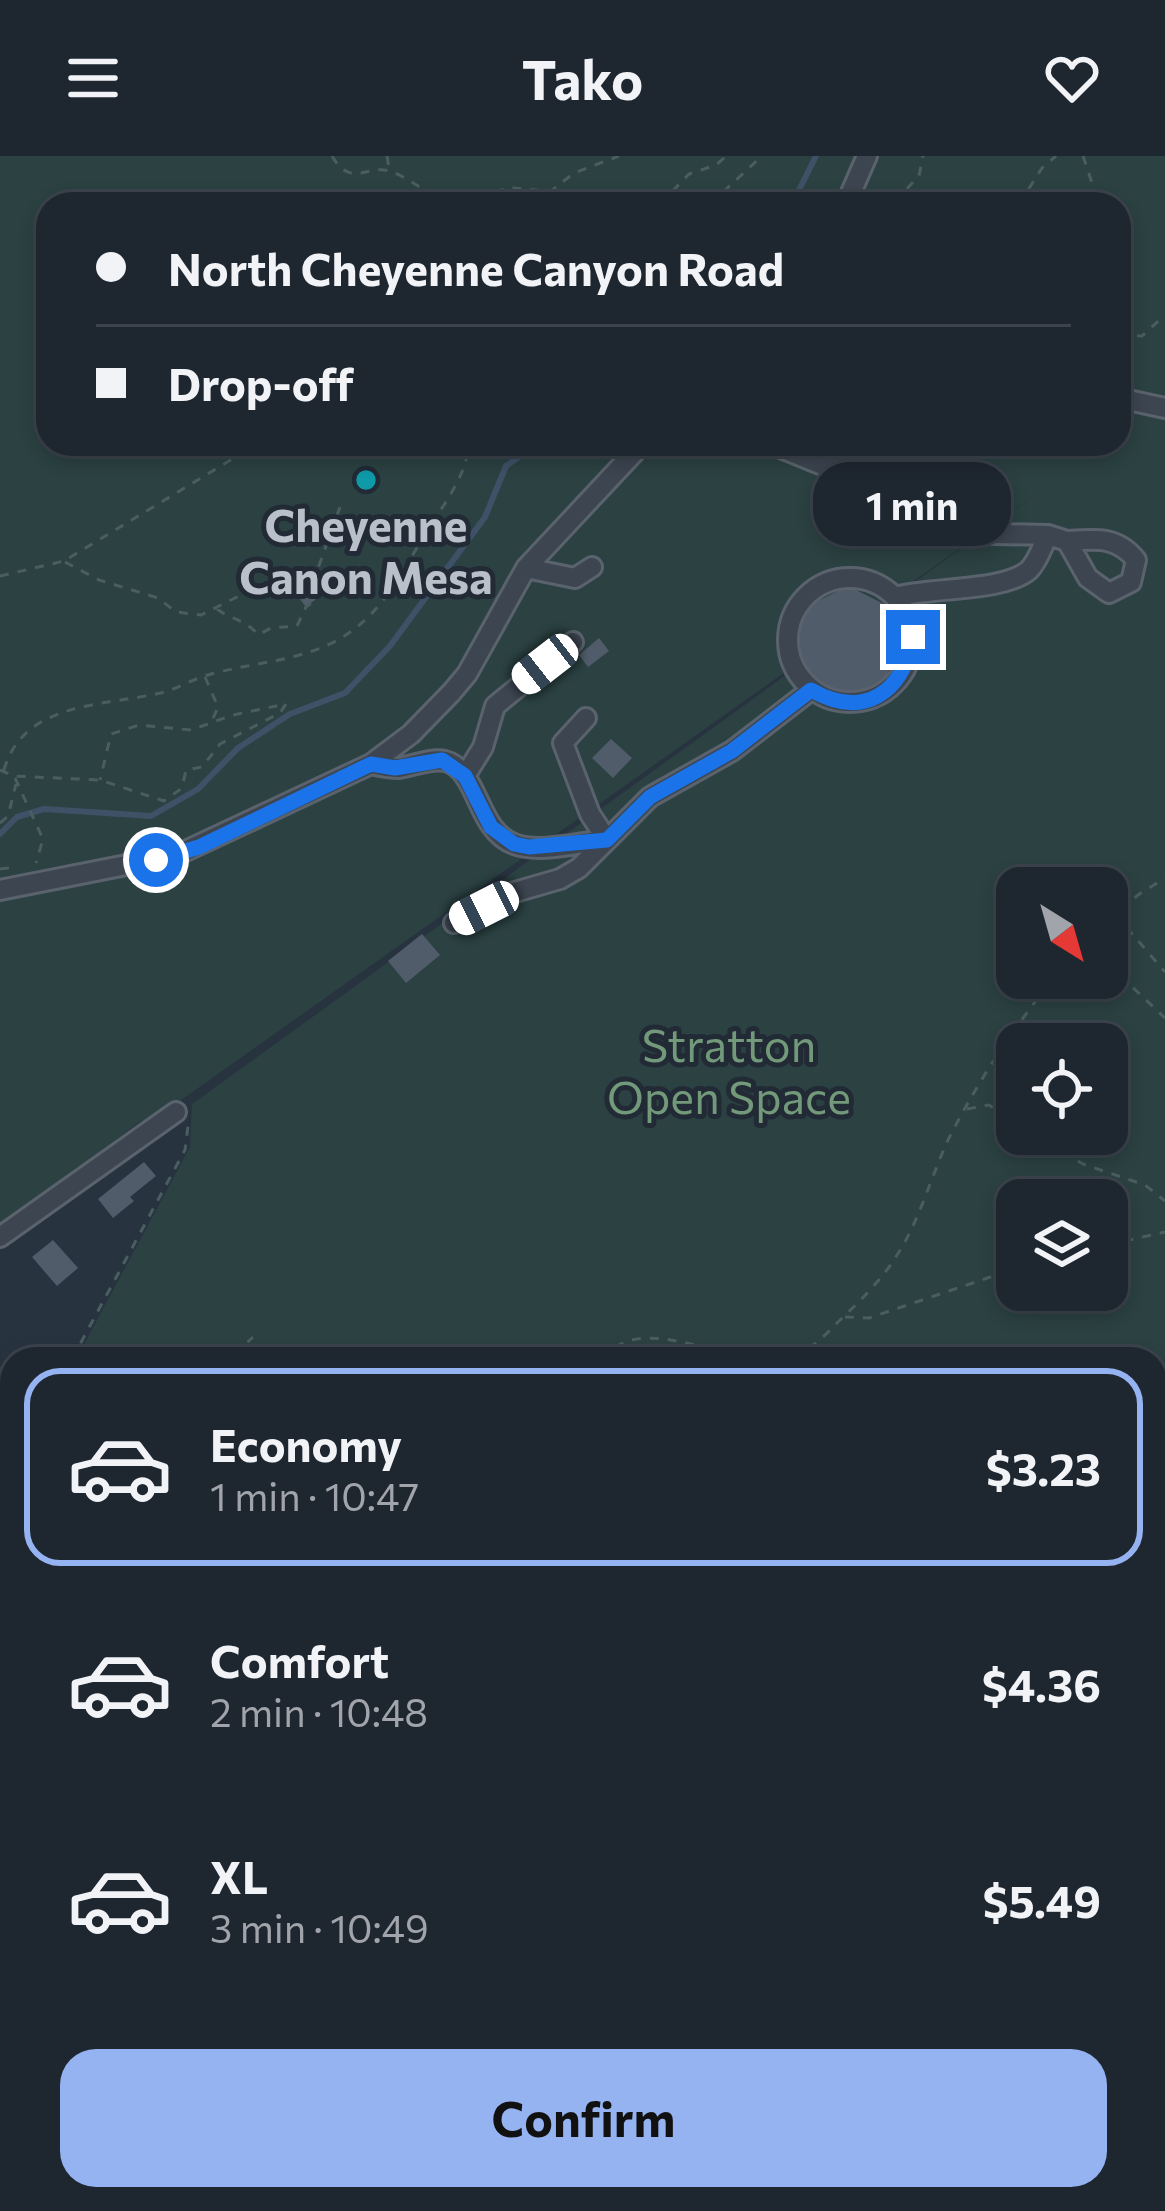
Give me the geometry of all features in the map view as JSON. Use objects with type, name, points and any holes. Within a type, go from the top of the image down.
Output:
[{"type":"street","points":[[851,192],[867,156]]},
{"type":"street","points":[[1131,400],[1165,407]]},
{"type":"street","points":[[0,890],[177,856],[371,764],[423,722],[467,674],[526,568],[631,456]]},
{"type":"street","points":[[800,456],[946,533],[1058,538],[1017,577],[895,597]]},
{"type":"street","points":[[827,467],[846,456]]},
{"type":"street","points":[[526,568],[575,578],[592,567]]},
{"type":"street","points":[[838,579],[864,579],[895,597],[907,614],[913,637],[908,663],[898,680],[863,702],[847,703],[811,690],[788,652],[792,617],[800,603],[815,589],[838,579]]},
{"type":"street","points":[[465,776],[482,747],[495,706],[573,642]]},
{"type":"street","points":[[454,923],[515,892],[560,879],[579,868],[650,797],[732,751],[811,690]]},
{"type":"street","points":[[586,718],[563,743],[590,814],[607,840]]},
{"type":"street","points":[[371,764],[395,768],[442,760],[465,776],[491,827],[514,844],[529,847],[607,840]]},
{"type":"street","points":[[0,1237],[182,1118]]},
{"type":"path","points":[[332,156],[353,175],[390,170],[426,192]]},
{"type":"path","points":[[387,156],[390,170]]},
{"type":"path","points":[[492,192],[512,188],[551,191],[574,173],[619,156]]},
{"type":"path","points":[[672,192],[689,174],[716,165],[726,156]]},
{"type":"path","points":[[723,192],[762,156]]},
{"type":"path","points":[[904,192],[919,176],[923,156]]},
{"type":"path","points":[[1027,192],[1042,168],[1057,156]]},
{"type":"path","points":[[1083,156],[1095,192]]},
{"type":"path","points":[[1131,336],[1142,336],[1165,315]]},
{"type":"path","points":[[0,576],[64,561],[236,456]]},
{"type":"path","points":[[36,865],[43,839],[15,779],[2,770],[10,747],[47,717],[124,696],[157,694],[204,676],[304,654],[335,642],[368,617],[396,586],[463,474],[466,456]]},
{"type":"path","points":[[217,610],[250,624],[258,635],[271,628],[297,626],[305,607],[320,596],[312,585],[340,507]]},
{"type":"path","points":[[64,561],[98,580],[158,598],[176,612],[201,615],[241,595]]},
{"type":"path","points":[[204,676],[218,707],[211,724]]},
{"type":"path","points":[[15,779],[100,779],[164,801],[182,788],[186,770],[202,767],[220,744],[280,713],[286,704],[191,730],[140,724],[111,734],[100,779]]},
{"type":"path","points":[[0,823],[8,816],[15,779]]},
{"type":"path","points":[[1128,905],[1165,878]]},
{"type":"path","points":[[1128,929],[1165,972]]},
{"type":"path","points":[[1128,983],[1165,1018]]},
{"type":"path","points":[[1018,1023],[1037,999]]},
{"type":"path","points":[[811,1347],[869,1293],[899,1253],[966,1109],[996,1058]]},
{"type":"path","points":[[966,1109],[988,1105],[996,1110]]},
{"type":"path","points":[[78,1347],[185,1150],[182,1118]]},
{"type":"path","points":[[1067,1155],[1145,1185],[1165,1202]]},
{"type":"path","points":[[1128,1240],[1165,1232]]},
{"type":"path","points":[[843,1317],[869,1318],[996,1275]]},
{"type":"path","points":[[242,1347],[253,1336]]},
{"type":"path","points":[[612,1347],[649,1336],[694,1347]]},
{"type":"green space","name":"Stratton Open Space","points":[[0,156],[1165,156],[1165,1347],[82,1347],[190,1147],[192,1104],[1045,488],[170,1108],[138,1123],[0,1228]]},
{"type":"building","points":[[307,578],[320,596],[306,607],[292,589]]},
{"type":"building","points":[[840,590],[856,590],[884,604],[900,635],[900,651],[884,680],[855,695],[824,690],[821,681],[808,677],[795,650],[795,634],[810,605]]},
{"type":"building","points":[[599,638],[609,651],[588,667],[579,655]]},
{"type":"building","points":[[611,739],[632,758],[613,778],[592,758]]},
{"type":"building","points":[[422,934],[440,955],[406,983],[388,961]]},
{"type":"building","points":[[144,1162],[156,1176],[113,1218],[98,1199]]},
{"type":"building","points":[[53,1240],[78,1268],[57,1286],[32,1257]]},
{"type":"waterway","points":[[798,192],[816,156]]},
{"type":"waterway","points":[[0,834],[17,817],[44,809],[151,816],[198,789],[238,748],[290,714],[345,693],[390,646],[485,517],[506,466],[520,456]]},
{"type":"place","name":"Cheyenne Canon Mesa","points":[[366,480]]},
{"type":"route","points":[[156,860],[199,847],[371,764],[395,768],[442,760],[465,776],[491,827],[514,844],[529,847],[607,840],[650,797],[732,751],[811,690],[847,703],[885,692],[908,663],[913,637]]}]
